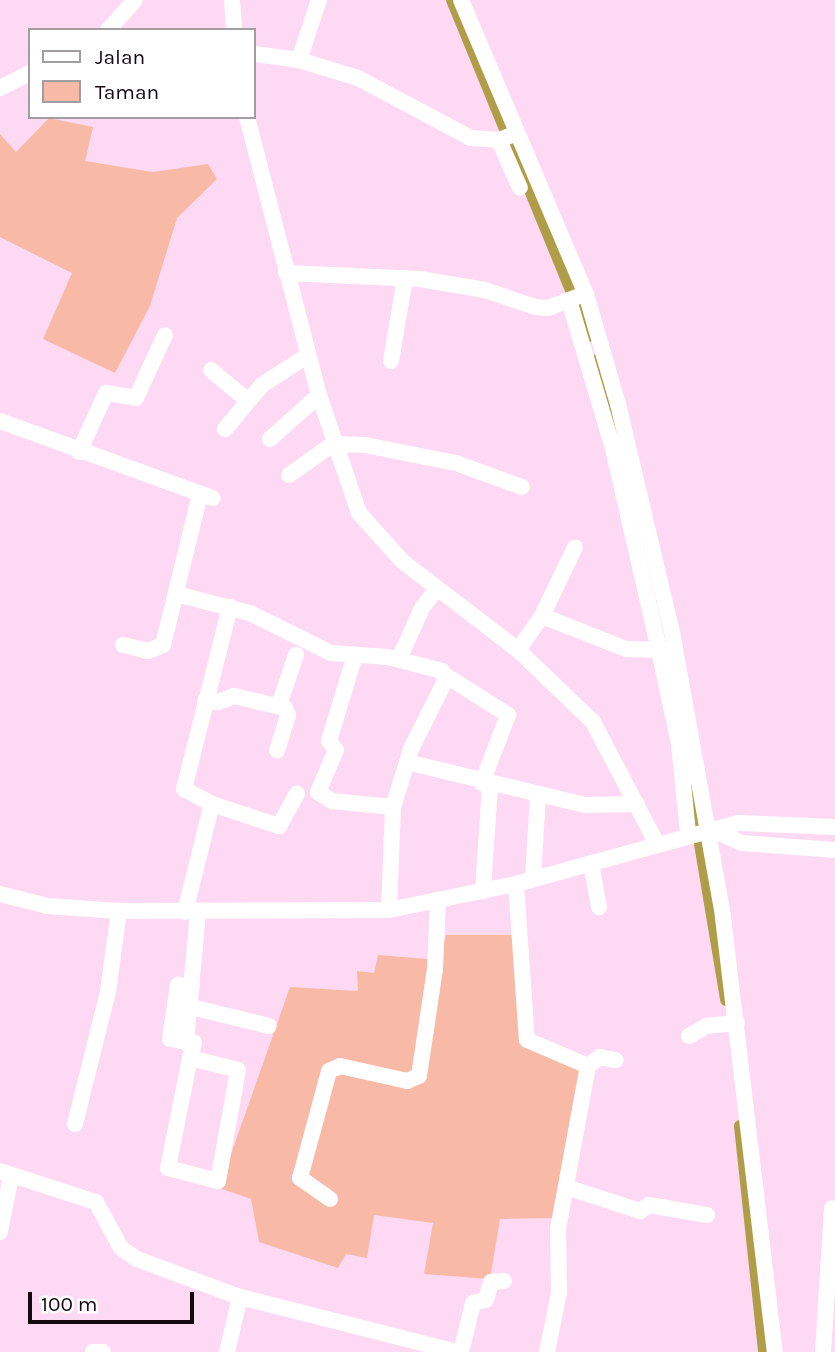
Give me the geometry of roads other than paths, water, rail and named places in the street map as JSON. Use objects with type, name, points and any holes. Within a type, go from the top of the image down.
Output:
[{"type":"street","points":[[110,28],[135,0]]},
{"type":"street","points":[[232,0],[234,28]]},
{"type":"street","points":[[299,60],[318,0]]},
{"type":"street","points":[[461,0],[507,137],[520,188]]},
{"type":"street","points":[[256,54],[299,60],[358,78],[471,138],[507,137]]},
{"type":"street","points":[[0,88],[28,74]]},
{"type":"street","points":[[248,119],[319,395],[333,444],[359,513],[380,541],[436,590],[518,650],[593,722],[631,804],[656,842]]},
{"type":"street","points":[[507,137],[577,298],[621,449],[667,650],[679,744],[701,832],[775,1352]]},
{"type":"street","points":[[286,273],[405,278],[485,290],[535,307],[577,298]]},
{"type":"street","points":[[391,361],[405,278]]},
{"type":"street","points":[[79,452],[106,393],[136,398],[165,335]]},
{"type":"street","points":[[225,429],[247,400],[309,355]]},
{"type":"street","points":[[211,370],[247,400]]},
{"type":"street","points":[[270,439],[319,395]]},
{"type":"street","points":[[0,421],[79,452],[206,496],[160,648],[148,651],[123,645]]},
{"type":"street","points":[[289,475],[333,444],[417,453],[522,487]]},
{"type":"street","points":[[518,650],[542,617],[575,547]]},
{"type":"street","points":[[398,659],[422,608],[436,590]]},
{"type":"street","points":[[176,594],[230,607],[331,653],[398,659],[436,668],[508,715],[486,784],[483,891]]},
{"type":"street","points":[[230,607],[183,786],[212,804],[282,826],[297,794]]},
{"type":"street","points":[[542,617],[626,649],[667,650]]},
{"type":"street","points":[[279,705],[296,655]]},
{"type":"street","points":[[355,655],[329,741],[336,750],[318,792],[332,801],[393,807]]},
{"type":"street","points":[[389,910],[393,807],[407,762],[445,676]]},
{"type":"street","points":[[205,701],[218,702],[234,696],[279,705],[288,715],[277,750]]},
{"type":"street","points":[[407,762],[486,784],[585,805],[631,804]]},
{"type":"street","points":[[533,879],[538,795]]},
{"type":"street","points":[[186,1042],[192,987],[191,913],[212,804]]},
{"type":"street","points":[[0,894],[47,906],[119,911],[191,913],[389,910],[516,884],[656,842],[738,823],[835,827]]},
{"type":"street","points":[[786,846],[789,826]]},
{"type":"street","points":[[701,832],[742,843],[835,850]]},
{"type":"street","points":[[591,863],[599,907]]},
{"type":"street","points":[[516,884],[527,1040],[588,1066]]},
{"type":"street","points":[[330,1199],[300,1178],[329,1071],[340,1066],[407,1081],[419,1076],[435,969],[438,900]]},
{"type":"street","points":[[75,1125],[108,992],[119,911]]},
{"type":"street","points":[[190,1058],[238,1070],[218,1181],[168,1168],[190,1058],[194,1043],[170,1039],[178,985],[192,987]]},
{"type":"street","points":[[191,1007],[269,1026]]},
{"type":"street","points":[[689,1037],[730,1024]]},
{"type":"street","points":[[547,1352],[559,1293],[558,1229],[588,1066],[600,1057],[616,1060]]},
{"type":"street","points":[[0,1232],[6,1173],[96,1202],[125,1253],[240,1297],[459,1352],[473,1303],[486,1300],[491,1282],[504,1281]]},
{"type":"street","points":[[566,1187],[640,1211],[649,1205],[708,1215]]},
{"type":"street","points":[[823,1352],[832,1208]]},
{"type":"street","points":[[227,1352],[240,1297]]},
{"type":"street","points":[[93,1352],[103,1352]]},
{"type":"waterway","points":[[452,0],[590,336]]},
{"type":"waterway","points":[[597,360],[617,430]]},
{"type":"waterway","points":[[691,790],[726,1000]]},
{"type":"waterway","points":[[740,1126],[764,1352]]}]
